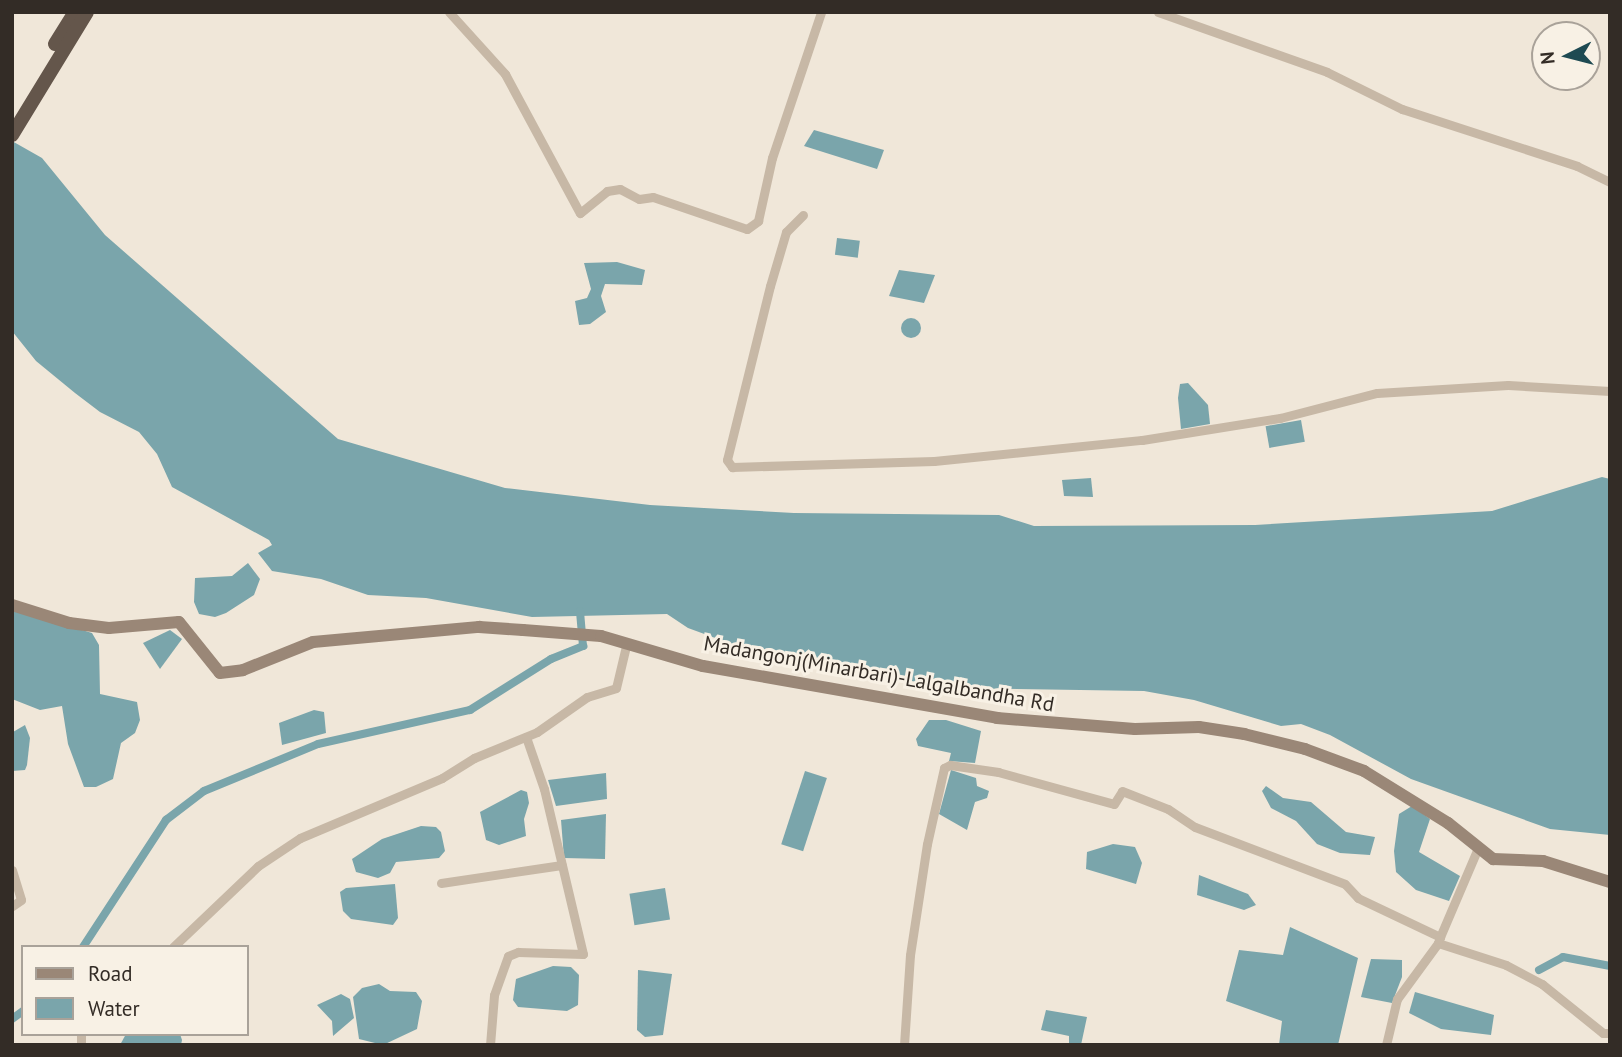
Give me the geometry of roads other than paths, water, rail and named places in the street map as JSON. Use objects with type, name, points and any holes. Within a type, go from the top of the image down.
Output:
[{"type":"highway","points":[[12,135],[29,95],[75,12]]},
{"type":"highway","points":[[12,118],[87,12]]},
{"type":"main road","name":"Madangonj(Minarbari)-Lalgalbandha Rd","points":[[12,605],[69,623],[109,628],[178,622],[220,674],[243,670],[313,642],[479,627],[601,636],[704,666],[745,671],[997,718],[1135,729],[1199,727],[1244,734],[1305,749],[1364,771],[1448,823],[1493,859],[1543,861],[1610,882]]},
{"type":"street","points":[[449,12],[505,74],[580,213],[607,191],[620,189],[639,199],[653,197],[747,229],[758,221],[772,158],[821,12]]},
{"type":"street","points":[[1158,12],[1327,72],[1402,109],[1577,166],[1610,182]]},
{"type":"street","points":[[803,215],[786,232],[770,286],[727,460],[733,467],[934,461],[1142,440],[1280,418],[1377,393],[1508,385],[1610,391]]},
{"type":"street","points":[[175,945],[258,866],[300,838],[526,737],[587,697],[616,688],[626,642]]},
{"type":"street","points":[[490,1045],[494,995],[508,956],[518,952],[583,954],[544,789],[526,737]]},
{"type":"street","points":[[904,1045],[910,955],[927,844],[944,768],[950,765],[998,772],[1114,804],[1122,791],[1168,809],[1195,827],[1345,884],[1358,898],[1439,940],[1506,965],[1542,984],[1606,1033],[1600,1045]]},
{"type":"street","points":[[1386,1045],[1397,999],[1439,940],[1478,848]]},
{"type":"street","points":[[441,883],[562,865]]},
{"type":"street","points":[[12,870],[21,900],[12,906]]},
{"type":"water","points":[[814,130],[884,150],[877,169],[804,146]]},
{"type":"water","points":[[12,141],[42,158],[105,235],[338,439],[505,488],[650,505],[794,513],[999,515],[1034,526],[1255,525],[1492,511],[1602,477],[1610,479],[1610,835],[1550,829],[1411,779],[1330,735],[1301,724],[1281,726],[1194,700],[1144,691],[955,688],[819,666],[737,646],[688,628],[667,614],[532,617],[426,598],[368,595],[321,579],[272,571],[258,553],[272,545],[269,540],[172,487],[157,454],[139,432],[100,412],[75,393],[36,361],[12,331]]},
{"type":"water","points":[[837,238],[860,241],[858,258],[835,255]]},
{"type":"water","points":[[617,262],[645,270],[642,285],[605,284],[601,296],[606,312],[590,324],[579,325],[575,301],[587,298],[591,289],[584,263]]},
{"type":"water","points":[[899,270],[935,275],[924,303],[889,296]]},
{"type":"water","points":[[911,318],[918,321],[921,328],[918,335],[911,338],[904,335],[901,328],[904,321]]},
{"type":"water","points":[[1188,383],[1208,405],[1210,424],[1181,429],[1178,398],[1180,384]]},
{"type":"water","points":[[1301,420],[1305,442],[1269,448],[1266,426]]},
{"type":"water","points":[[1091,478],[1093,497],[1064,496],[1062,480]]},
{"type":"water","points":[[248,563],[260,579],[254,595],[215,617],[199,614],[194,602],[195,578],[232,576]]},
{"type":"water","points":[[12,609],[92,633],[99,645],[100,694],[137,702],[140,720],[135,733],[121,743],[113,779],[96,787],[84,787],[68,744],[62,706],[40,710],[12,699]]},
{"type":"water","points":[[170,630],[182,639],[160,669],[143,643]]},
{"type":"water","points":[[314,710],[324,712],[326,733],[282,745],[279,723]]},
{"type":"water","points":[[929,720],[946,720],[981,731],[975,763],[949,761],[951,753],[918,746],[916,739]]},
{"type":"water","points":[[25,725],[30,738],[27,765],[25,770],[12,771],[13,732]]},
{"type":"water","points":[[951,770],[976,778],[977,786],[989,791],[987,798],[975,802],[967,830],[939,814]]},
{"type":"water","points":[[805,771],[827,778],[803,851],[781,844]]},
{"type":"water","points":[[606,773],[607,799],[556,806],[548,780]]},
{"type":"water","points":[[1266,786],[1283,798],[1311,802],[1346,832],[1375,837],[1370,855],[1340,853],[1317,844],[1296,821],[1271,808],[1262,791]]},
{"type":"water","points":[[521,790],[527,792],[529,803],[524,819],[526,836],[499,845],[486,840],[480,812]]},
{"type":"water","points":[[1412,806],[1430,819],[1419,852],[1460,876],[1449,901],[1416,890],[1396,872],[1394,851],[1399,814]]},
{"type":"water","points":[[606,814],[605,859],[564,858],[561,820]]},
{"type":"water","points":[[421,826],[436,827],[441,832],[445,851],[439,858],[396,862],[390,873],[378,878],[356,872],[352,859],[382,839]]},
{"type":"water","points":[[1113,844],[1135,847],[1142,863],[1136,884],[1086,869],[1087,852]]},
{"type":"water","points":[[1199,875],[1248,894],[1256,905],[1244,910],[1197,895]]},
{"type":"water","points":[[395,884],[398,918],[393,925],[351,919],[343,911],[340,892],[346,888]]},
{"type":"water","points":[[665,888],[670,920],[634,925],[629,894]]},
{"type":"water","points":[[1290,927],[1358,958],[1338,1045],[1279,1045],[1282,1021],[1226,1001],[1239,950],[1283,955]]},
{"type":"water","points":[[1371,959],[1402,960],[1402,977],[1392,1003],[1361,997]]},
{"type":"water","points":[[553,966],[571,967],[579,975],[578,1005],[567,1011],[518,1007],[513,1000],[516,979]]},
{"type":"water","points":[[638,970],[672,974],[663,1035],[645,1037],[637,1030]]},
{"type":"water","points":[[379,984],[390,991],[416,992],[422,1001],[417,1029],[383,1045],[359,1039],[353,997],[362,988]]},
{"type":"water","points":[[1415,992],[1494,1015],[1491,1035],[1441,1029],[1409,1013]]},
{"type":"water","points":[[341,994],[350,999],[354,1018],[333,1036],[332,1021],[317,1005]]},
{"type":"water","points":[[1046,1010],[1087,1017],[1081,1045],[1069,1045],[1069,1036],[1041,1030]]},
{"type":"water","points":[[125,1036],[181,1036],[182,1040],[181,1045],[120,1045]]},
{"type":"waterway","points":[[84,945],[166,820],[204,791],[318,744],[470,710],[551,659],[583,646],[580,611]]},
{"type":"waterway","points":[[1539,970],[1563,957],[1610,966]]},
{"type":"waterway","points":[[12,1019],[21,1012]]}]
